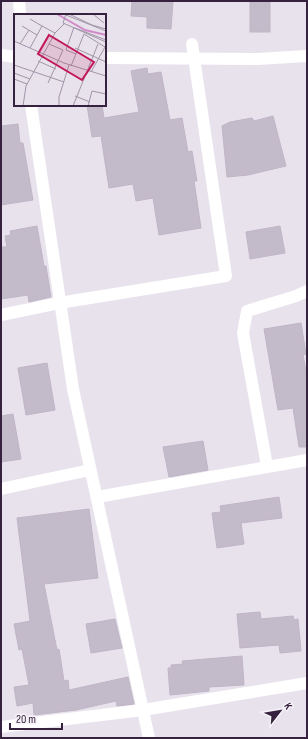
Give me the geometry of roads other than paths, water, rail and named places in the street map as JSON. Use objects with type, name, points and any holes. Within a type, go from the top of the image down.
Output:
[{"type":"street","points":[[19,1],[20,14]]},
{"type":"street","points":[[1,315],[59,303],[226,276],[192,44]]},
{"type":"street","points":[[1,55],[14,57]]},
{"type":"street","points":[[106,58],[257,58],[307,56]]},
{"type":"street","points":[[30,106],[73,389],[149,738]]},
{"type":"street","points":[[267,466],[243,333],[247,311],[296,296],[307,291]]},
{"type":"street","points":[[96,497],[307,460]]},
{"type":"street","points":[[1,489],[90,470]]},
{"type":"street","points":[[1,727],[143,710],[307,683]]}]
